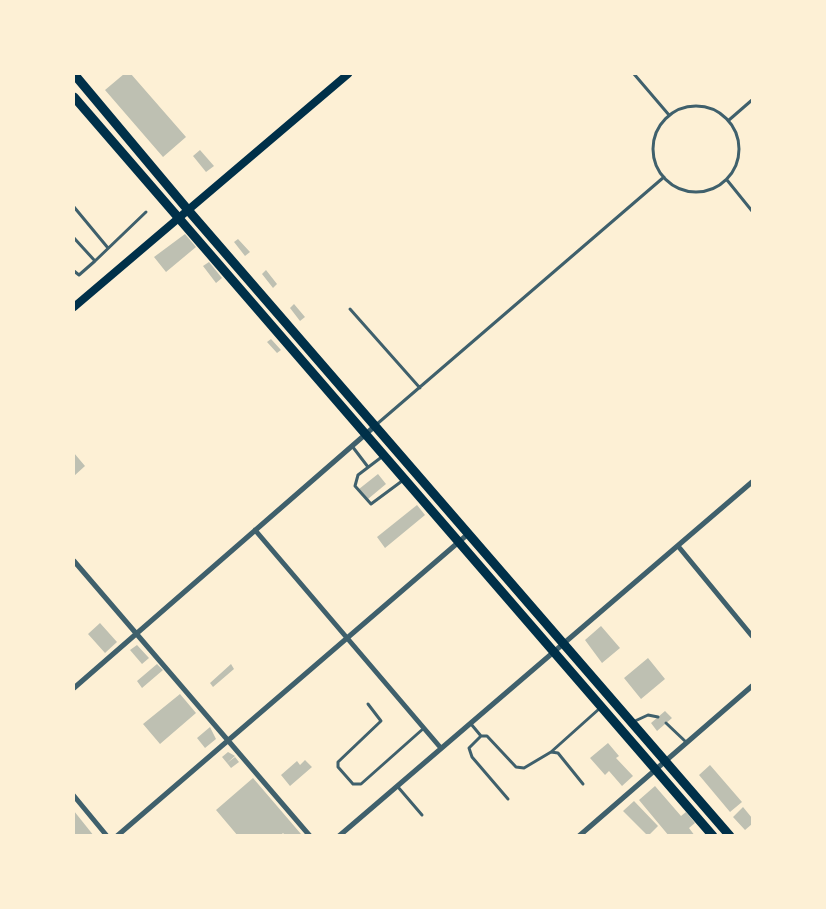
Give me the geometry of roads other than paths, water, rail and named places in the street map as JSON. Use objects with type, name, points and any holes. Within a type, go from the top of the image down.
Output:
[{"type":"main road","points":[[74,74],[188,210],[730,836]]},
{"type":"main road","points":[[74,307],[348,74]]},
{"type":"main road","points":[[74,97],[713,836]]},
{"type":"street","points":[[74,688],[375,426]]},
{"type":"street","points":[[339,836],[440,747],[753,482]]},
{"type":"street","points":[[255,530],[440,747]]},
{"type":"street","points":[[117,836],[468,533]]},
{"type":"street","points":[[678,546],[753,636]]},
{"type":"street","points":[[74,561],[310,836]]},
{"type":"street","points":[[579,836],[753,686]]},
{"type":"street","points":[[74,796],[107,836]]},
{"type":"lane","points":[[634,74],[669,115]]},
{"type":"lane","points":[[729,120],[753,100]]},
{"type":"lane","points":[[695,106],[711,108],[729,120],[740,147],[737,162],[726,180],[700,191],[680,188],[664,177],[654,156],[654,143],[656,133],[669,115],[683,108],[695,106]]},
{"type":"lane","points":[[375,426],[664,177]]},
{"type":"lane","points":[[726,180],[753,211]]},
{"type":"lane","points":[[74,207],[108,248]]},
{"type":"lane","points":[[74,271],[79,274],[95,261],[146,212]]},
{"type":"lane","points":[[74,238],[95,261]]},
{"type":"lane","points":[[350,309],[420,388]]},
{"type":"lane","points":[[352,446],[368,467]]},
{"type":"lane","points":[[384,455],[357,475],[354,482],[371,504],[405,479]]},
{"type":"lane","points":[[368,704],[381,721],[338,762],[338,767],[353,784],[361,784],[424,728]]},
{"type":"lane","points":[[508,799],[472,757],[469,748],[480,736],[487,736],[516,767],[524,768],[551,752],[601,707]]},
{"type":"lane","points":[[631,723],[648,715],[658,717]]},
{"type":"lane","points":[[470,723],[480,736]]},
{"type":"lane","points":[[666,723],[686,742]]},
{"type":"lane","points":[[551,752],[564,759],[583,784]]},
{"type":"lane","points":[[396,785],[422,814]]}]
